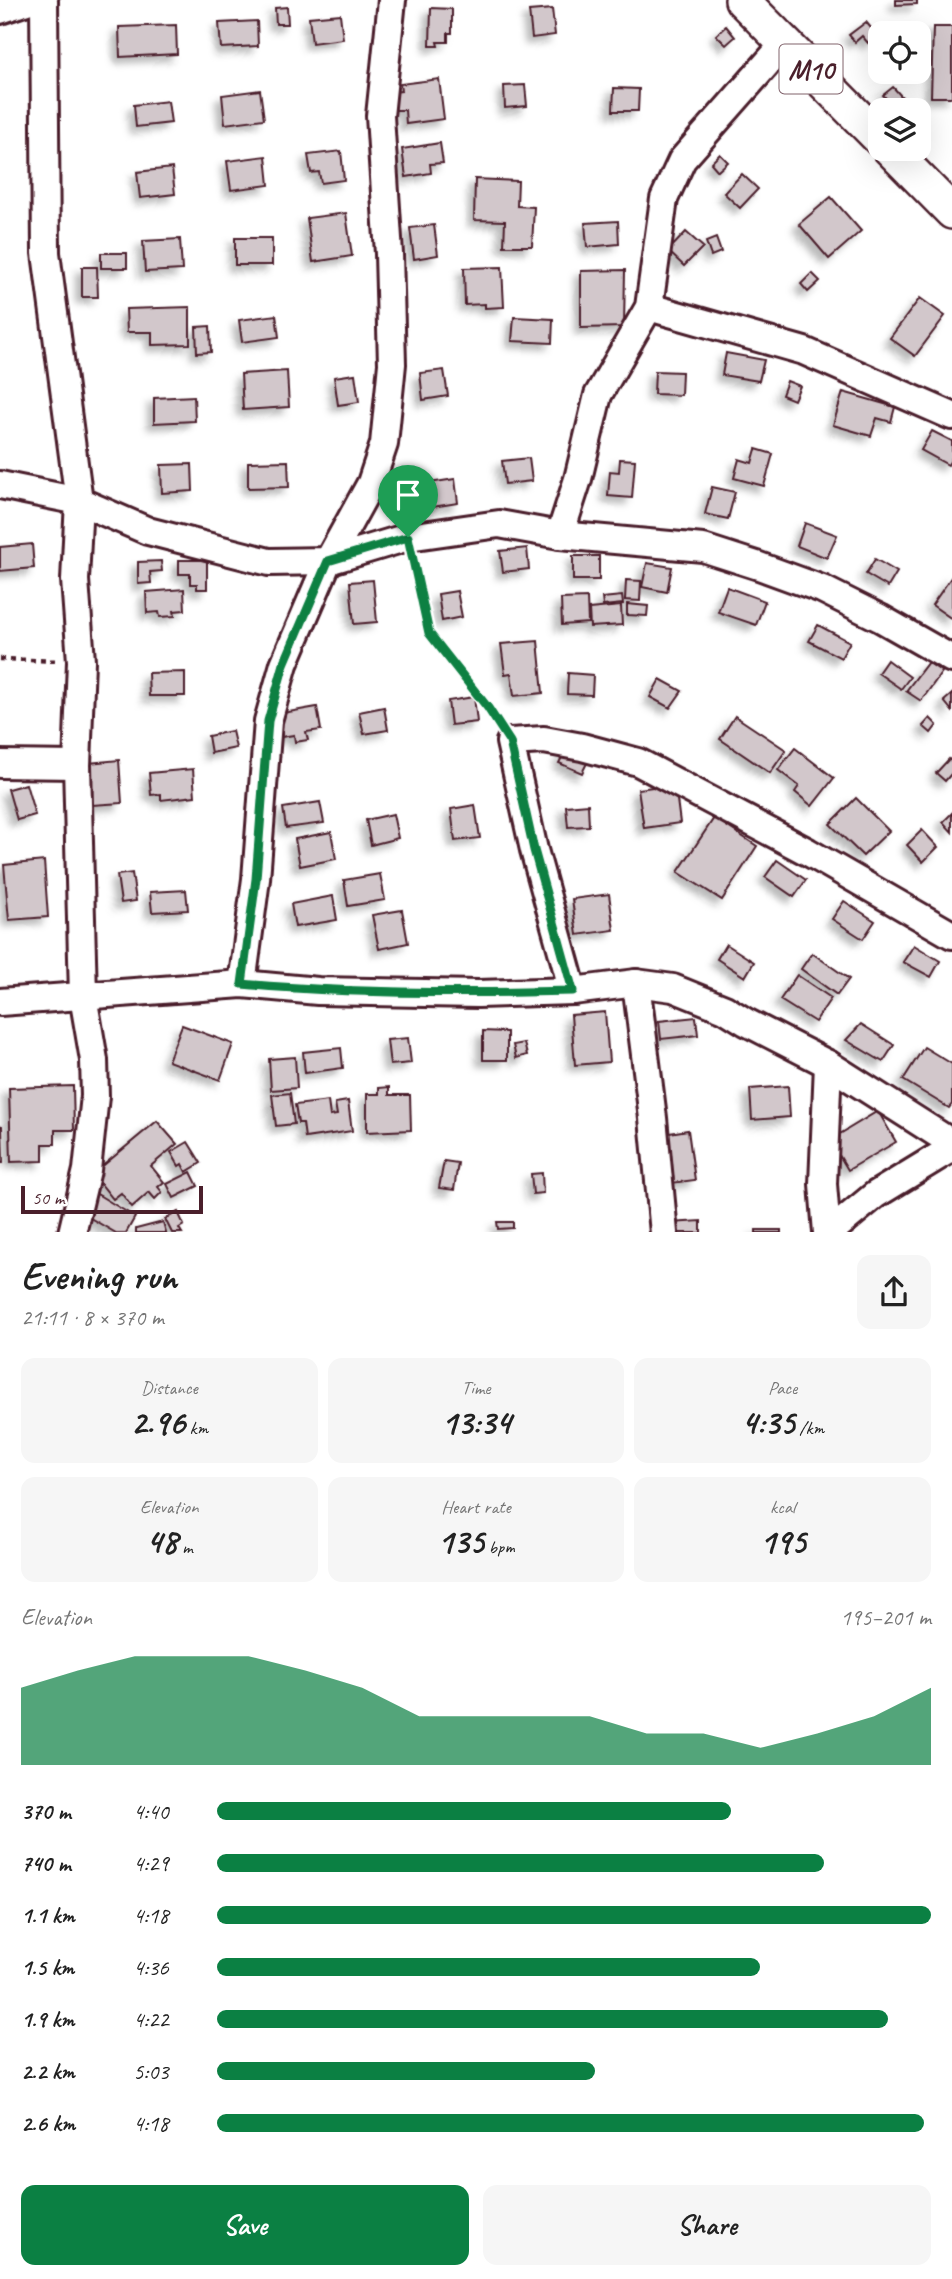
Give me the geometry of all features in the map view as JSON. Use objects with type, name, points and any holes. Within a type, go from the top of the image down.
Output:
[{"type":"main road","name":"M10","points":[[742,0],[868,127]]},
{"type":"main road","points":[[902,161],[952,212]]},
{"type":"street","points":[[0,10],[30,0]]},
{"type":"street","points":[[44,0],[46,253],[79,502],[75,580],[81,661],[77,765],[83,996],[94,1060],[95,1096],[87,1170],[72,1232]]},
{"type":"street","points":[[242,984],[256,879],[268,721],[284,664],[328,561],[371,483],[384,444],[392,363],[389,254],[380,116],[392,0]]},
{"type":"street","points":[[560,536],[578,479],[598,395],[649,307],[664,200],[682,160],[785,43]]},
{"type":"street","points":[[649,307],[804,351],[952,416]]},
{"type":"street","points":[[0,485],[79,502],[148,531],[269,562],[328,561],[408,537],[499,524],[560,536],[703,548],[822,589],[952,659]]},
{"type":"street","points":[[573,991],[534,850],[510,742],[544,740],[638,762],[808,852],[952,935]]},
{"type":"street","points":[[0,764],[77,765]]},
{"type":"street","points":[[636,983],[664,1232]]},
{"type":"street","points":[[0,1002],[242,984],[318,991],[478,994],[573,991],[636,983],[673,988],[725,1009],[828,1064],[952,1143]]},
{"type":"street","points":[[828,1064],[823,1184],[828,1232]]},
{"type":"street","points":[[829,1232],[875,1195],[952,1148]]},
{"type":"path","points":[[408,537],[429,633],[488,708],[510,742]]},
{"type":"path","points":[[0,659],[81,661]]},
{"type":"building","points":[[896,0],[917,0],[917,4],[896,5]]},
{"type":"building","points":[[287,7],[288,24],[276,24],[275,8]]},
{"type":"building","points":[[431,8],[452,9],[452,33],[448,33],[448,42],[437,42],[438,46],[430,46]]},
{"type":"building","points":[[552,9],[555,35],[532,38],[529,11]]},
{"type":"building","points":[[340,14],[343,39],[312,43],[309,17]]},
{"type":"building","points":[[257,21],[258,46],[221,48],[219,23]]},
{"type":"building","points":[[866,22],[868,24],[868,43],[862,36],[855,42],[849,35]]},
{"type":"building","points":[[176,25],[177,54],[120,57],[119,27]]},
{"type":"building","points":[[726,26],[735,37],[726,45],[716,35]]},
{"type":"building","points":[[933,27],[952,27],[952,97],[931,97]]},
{"type":"building","points":[[439,79],[444,119],[406,124],[405,110],[394,110],[392,92],[401,91],[400,84]]},
{"type":"building","points":[[525,85],[527,106],[505,108],[504,86]]},
{"type":"building","points":[[893,87],[903,98],[886,98],[883,95]]},
{"type":"building","points":[[614,88],[639,89],[638,111],[613,111]]},
{"type":"building","points":[[260,90],[264,119],[225,124],[222,95]]},
{"type":"building","points":[[168,101],[171,123],[136,127],[134,105]]},
{"type":"building","points":[[440,143],[443,163],[430,164],[431,173],[406,177],[402,149]]},
{"type":"building","points":[[341,151],[344,180],[321,183],[319,172],[311,173],[308,155]]},
{"type":"building","points":[[720,154],[728,162],[718,171],[711,163]]},
{"type":"building","points":[[266,156],[269,185],[231,190],[227,161]]},
{"type":"building","points":[[172,168],[175,194],[140,198],[137,172]]},
{"type":"building","points":[[742,174],[758,189],[740,208],[724,193]]},
{"type":"building","points":[[475,179],[518,181],[517,206],[534,207],[532,246],[504,246],[505,221],[474,220]]},
{"type":"building","points":[[831,197],[861,231],[829,259],[799,224]]},
{"type":"building","points":[[346,213],[352,256],[313,262],[307,218]]},
{"type":"building","points":[[618,221],[619,244],[587,247],[585,223]]},
{"type":"building","points":[[434,225],[438,255],[414,259],[410,228]]},
{"type":"building","points":[[686,232],[703,247],[684,266],[668,251]]},
{"type":"building","points":[[235,238],[272,238],[272,265],[235,265]]},
{"type":"building","points":[[716,238],[721,252],[711,256],[706,242]]},
{"type":"building","points":[[180,239],[182,270],[145,272],[143,241]]},
{"type":"building","points":[[101,253],[127,253],[127,268],[101,268]]},
{"type":"building","points":[[82,267],[97,267],[98,297],[82,297]]},
{"type":"building","points":[[502,267],[504,307],[465,305],[464,268]]},
{"type":"building","points":[[625,270],[624,327],[581,328],[581,271]]},
{"type":"building","points":[[812,273],[820,281],[808,292],[801,284]]},
{"type":"building","points":[[920,298],[945,316],[915,356],[890,338]]},
{"type":"building","points":[[190,307],[190,344],[152,345],[152,332],[127,332],[126,309]]},
{"type":"building","points":[[276,315],[279,337],[242,342],[239,320]]},
{"type":"building","points":[[514,317],[553,319],[552,343],[512,341]]},
{"type":"building","points":[[210,326],[211,352],[197,353],[196,327]]},
{"type":"building","points":[[726,353],[764,360],[759,381],[722,375]]},
{"type":"building","points":[[444,370],[448,396],[423,400],[420,373]]},
{"type":"building","points":[[287,371],[289,407],[243,410],[241,374]]},
{"type":"building","points":[[655,371],[682,372],[681,395],[654,394]]},
{"type":"building","points":[[355,374],[359,402],[338,405],[334,377]]},
{"type":"building","points":[[787,381],[800,386],[794,400],[782,395]]},
{"type":"building","points":[[843,392],[895,407],[891,422],[877,418],[871,436],[833,425]]},
{"type":"building","points":[[194,396],[195,421],[154,423],[154,398]]},
{"type":"building","points":[[932,431],[952,441],[952,458],[948,465],[921,450]]},
{"type":"building","points":[[756,449],[773,454],[764,486],[734,478],[739,459],[752,463]]},
{"type":"building","points":[[529,458],[532,481],[505,484],[502,461]]},
{"type":"building","points":[[620,459],[635,460],[632,498],[608,496],[610,471],[619,472]]},
{"type":"building","points":[[288,461],[289,487],[248,488],[248,462]]},
{"type":"building","points":[[192,464],[193,491],[162,493],[161,465]]},
{"type":"building","points":[[455,479],[458,503],[432,507],[429,483]]},
{"type":"building","points":[[712,487],[735,492],[728,519],[705,514]]},
{"type":"building","points":[[805,523],[837,535],[827,558],[797,546]]},
{"type":"building","points":[[32,544],[34,568],[0,571],[0,547]]},
{"type":"building","points":[[527,548],[529,569],[503,572],[500,551]]},
{"type":"building","points":[[573,556],[599,556],[599,580],[573,580]]},
{"type":"building","points":[[875,559],[897,572],[888,587],[866,574]]},
{"type":"building","points":[[179,560],[207,560],[207,589],[197,589],[197,584],[190,584],[190,574],[179,574]]},
{"type":"building","points":[[161,561],[162,571],[150,572],[151,583],[138,584],[138,562]]},
{"type":"building","points":[[647,563],[672,567],[667,592],[642,587]]},
{"type":"building","points":[[952,576],[952,619],[932,605]]},
{"type":"building","points":[[373,580],[377,622],[354,624],[350,582]]},
{"type":"building","points":[[626,580],[641,581],[640,601],[625,600]]},
{"type":"building","points":[[727,587],[765,601],[756,625],[718,612]]},
{"type":"building","points":[[184,589],[185,610],[174,611],[175,616],[160,617],[159,612],[147,613],[146,592]]},
{"type":"building","points":[[457,591],[462,617],[442,621],[438,594]]},
{"type":"building","points":[[622,596],[623,604],[603,606],[602,598]]},
{"type":"building","points":[[587,598],[588,623],[562,625],[561,599]]},
{"type":"building","points":[[627,604],[648,606],[647,616],[627,615]]},
{"type":"building","points":[[621,606],[622,625],[590,627],[589,609]]},
{"type":"building","points":[[818,625],[850,642],[841,658],[809,641]]},
{"type":"building","points":[[538,641],[543,693],[514,696],[511,673],[505,674],[501,644]]},
{"type":"building","points":[[887,660],[910,677],[901,689],[878,673]]},
{"type":"building","points":[[928,662],[942,672],[921,701],[906,691]]},
{"type":"building","points":[[185,672],[185,696],[149,696],[148,673]]},
{"type":"building","points":[[568,673],[593,675],[592,695],[567,694]]},
{"type":"building","points":[[660,679],[682,691],[670,708],[650,697]]},
{"type":"building","points":[[952,694],[952,711],[944,701]]},
{"type":"building","points":[[474,697],[477,722],[451,725],[448,701]]},
{"type":"building","points":[[317,707],[321,730],[306,732],[308,740],[295,742],[294,735],[281,737],[277,714]]},
{"type":"building","points":[[384,707],[388,730],[364,734],[359,712]]},
{"type":"building","points":[[735,716],[786,750],[770,773],[720,739]]},
{"type":"building","points":[[930,718],[937,725],[931,733],[923,726]]},
{"type":"building","points":[[232,731],[236,748],[211,753],[208,736]]},
{"type":"building","points":[[795,748],[834,778],[812,806],[795,792],[799,786],[778,770]]},
{"type":"building","points":[[565,751],[588,761],[582,773],[559,763]]},
{"type":"building","points":[[949,759],[952,762],[952,773],[945,781],[936,773]]},
{"type":"building","points":[[119,760],[122,803],[92,805],[89,763]]},
{"type":"building","points":[[193,769],[195,796],[161,800],[161,794],[151,795],[149,773]]},
{"type":"building","points":[[26,784],[35,815],[17,820],[8,789]]},
{"type":"building","points":[[675,784],[680,823],[644,828],[638,789]]},
{"type":"building","points":[[856,798],[889,831],[863,856],[830,824]]},
{"type":"building","points":[[320,802],[324,823],[286,828],[283,808]]},
{"type":"building","points":[[588,804],[589,826],[568,827],[566,806]]},
{"type":"building","points":[[475,805],[480,838],[455,841],[451,809]]},
{"type":"building","points":[[952,813],[952,832],[943,822]]},
{"type":"building","points":[[393,814],[398,838],[371,845],[366,820]]},
{"type":"building","points":[[714,818],[757,846],[722,900],[678,872]]},
{"type":"building","points":[[922,830],[938,847],[923,862],[907,845]]},
{"type":"building","points":[[331,832],[336,859],[300,866],[295,839]]},
{"type":"building","points":[[777,860],[806,880],[794,897],[765,877]]},
{"type":"building","points":[[44,861],[48,917],[9,920],[4,865]]},
{"type":"building","points":[[132,873],[136,901],[121,903],[117,875]]},
{"type":"building","points":[[380,874],[385,900],[348,906],[344,880]]},
{"type":"building","points":[[186,890],[188,910],[152,912],[150,892]]},
{"type":"building","points":[[609,894],[614,930],[577,935],[572,899]]},
{"type":"building","points":[[333,896],[337,920],[295,927],[291,904]]},
{"type":"building","points":[[844,901],[875,921],[863,939],[832,919]]},
{"type":"building","points":[[402,910],[408,943],[379,949],[372,915]]},
{"type":"building","points":[[726,944],[754,962],[745,977],[717,959]]},
{"type":"building","points":[[914,945],[940,961],[931,977],[903,962]]},
{"type":"building","points":[[812,953],[849,979],[837,995],[801,969]]},
{"type":"building","points":[[797,975],[831,998],[815,1022],[780,1000]]},
{"type":"building","points":[[605,1012],[609,1062],[575,1065],[571,1015]]},
{"type":"building","points":[[696,1017],[698,1035],[661,1039],[659,1021]]},
{"type":"building","points":[[861,1024],[894,1045],[883,1062],[846,1040]]},
{"type":"building","points":[[182,1025],[233,1044],[220,1080],[168,1061]]},
{"type":"building","points":[[483,1031],[507,1032],[507,1060],[483,1060]]},
{"type":"building","points":[[408,1038],[411,1063],[390,1065],[387,1040]]},
{"type":"building","points":[[524,1043],[527,1055],[516,1058],[513,1045]]},
{"type":"building","points":[[924,1047],[952,1064],[952,1104],[949,1108],[903,1080]]},
{"type":"building","points":[[341,1048],[343,1068],[305,1073],[303,1052]]},
{"type":"building","points":[[295,1057],[297,1088],[271,1090],[269,1059]]},
{"type":"building","points":[[73,1086],[74,1130],[55,1130],[55,1144],[43,1144],[43,1161],[11,1162],[9,1088]]},
{"type":"building","points":[[788,1086],[790,1117],[752,1120],[750,1089]]},
{"type":"building","points":[[389,1087],[389,1095],[410,1095],[411,1130],[367,1132],[367,1094],[379,1094],[379,1088]]},
{"type":"building","points":[[290,1093],[294,1124],[276,1126],[272,1095]]},
{"type":"building","points":[[328,1101],[330,1116],[337,1115],[335,1103],[348,1101],[352,1131],[305,1138],[303,1123],[298,1123],[295,1105]]},
{"type":"building","points":[[878,1111],[896,1142],[848,1170],[830,1140]]},
{"type":"building","points":[[157,1121],[177,1144],[151,1166],[164,1182],[158,1187],[162,1192],[155,1199],[149,1192],[132,1207],[121,1193],[113,1199],[93,1174]]},
{"type":"building","points":[[2,1126],[3,1163],[0,1163]]},
{"type":"building","points":[[688,1130],[695,1180],[664,1184],[657,1135]]},
{"type":"building","points":[[188,1142],[201,1163],[186,1172],[171,1152]]},
{"type":"building","points":[[444,1161],[458,1163],[454,1190],[439,1188]]},
{"type":"building","points":[[191,1172],[198,1186],[174,1198],[167,1184]]},
{"type":"building","points":[[542,1173],[543,1193],[533,1194],[531,1174]]},
{"type":"building","points":[[97,1194],[135,1217],[127,1232],[114,1232],[85,1215]]},
{"type":"building","points":[[178,1212],[184,1225],[179,1228],[181,1232],[172,1232],[165,1219]]},
{"type":"building","points":[[701,1221],[701,1232],[671,1232],[670,1223]]},
{"type":"building","points":[[163,1222],[166,1232],[136,1232],[136,1229]]},
{"type":"building","points":[[497,1222],[513,1222],[513,1228],[498,1229]]},
{"type":"building","points":[[756,1230],[781,1230],[781,1232]]},
{"type":"route","points":[[408,537],[429,633],[488,708],[510,742],[534,850],[573,991],[478,994],[318,991],[242,984],[256,879],[268,721],[284,664],[328,561],[408,537]]}]
